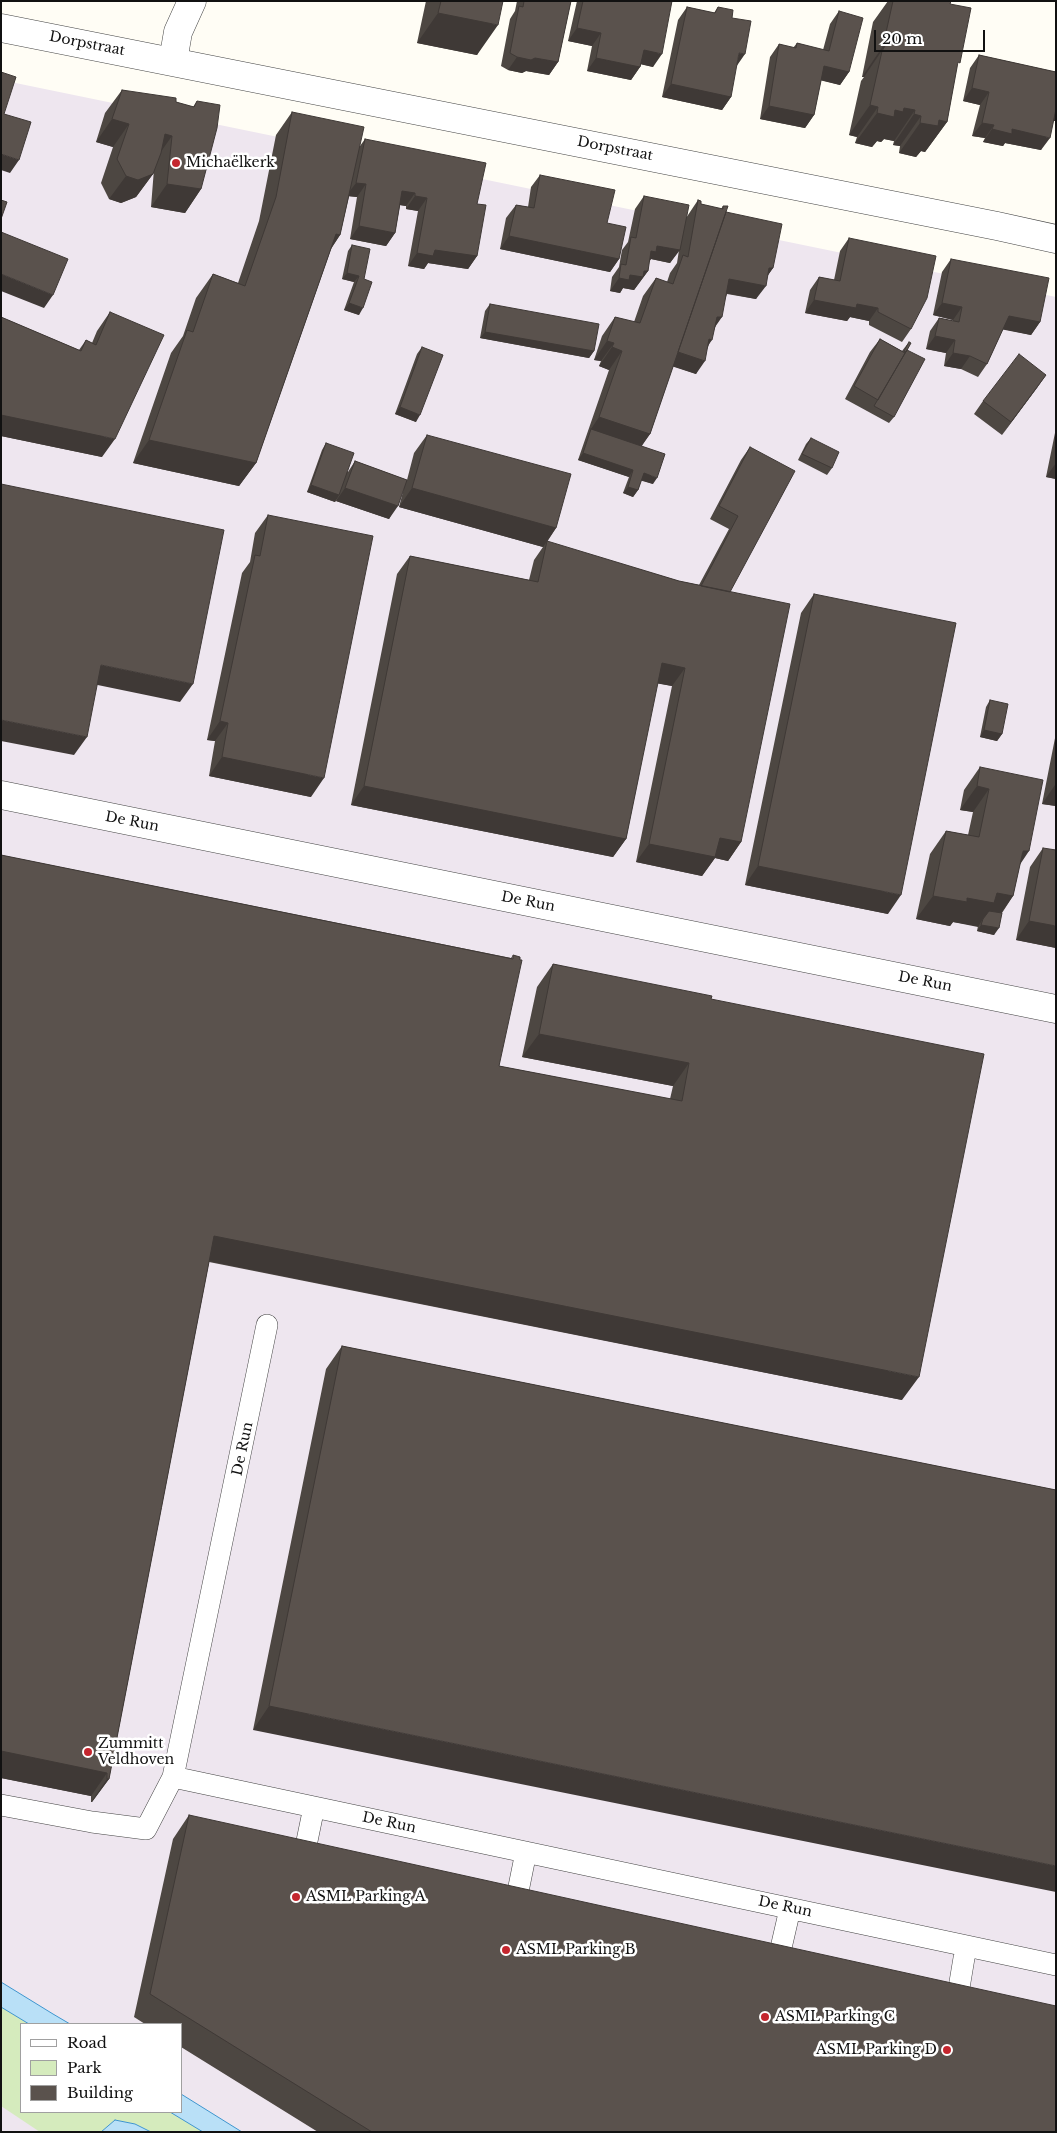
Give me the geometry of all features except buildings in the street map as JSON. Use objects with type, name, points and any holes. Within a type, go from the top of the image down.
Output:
[{"type":"street","points":[[174,61],[178,32],[192,1]]},
{"type":"street","name":"Dorpstraat","points":[[1,28],[174,61],[1056,239]]},
{"type":"street","name":"De Run","points":[[1,796],[1056,1009]]},
{"type":"lane","name":"De Run","points":[[267,1325],[174,1777],[1056,1965]]},
{"type":"lane","points":[[1,1804],[92,1822],[146,1829],[174,1777]]},
{"type":"lane","points":[[297,1889],[314,1807]]},
{"type":"lane","points":[[510,1932],[526,1852]]},
{"type":"lane","points":[[772,1990],[790,1908]]},
{"type":"lane","points":[[951,2031],[966,1946]]},
{"type":"shaded area","points":[[1,80],[1056,297],[1056,2132],[1,2132]]},
{"type":"green space","points":[[1,2007],[27,2023],[20,2023],[20,2113],[172,2113],[203,2132],[151,2132],[135,2124],[115,2120],[101,2132],[40,2132],[1,2106]]},
{"type":"water","points":[[1,1982],[68,2023],[27,2023],[1,2007]]},
{"type":"water","points":[[182,2095],[242,2132],[203,2132],[172,2113],[182,2113]]},
{"type":"water","points":[[115,2120],[135,2124],[151,2132],[101,2132]]},
{"type":"place","name":"Michaëlkerk","points":[[176,163]]},
{"type":"place","name":"Zummitt Veldhoven","points":[[88,1752]]},
{"type":"place","name":"ASML Parking A","points":[[296,1897]]},
{"type":"place","name":"ASML Parking B","points":[[506,1950]]},
{"type":"place","name":"ASML Parking C","points":[[765,2017]]},
{"type":"place","name":"ASML Parking D","points":[[947,2050]]}]
